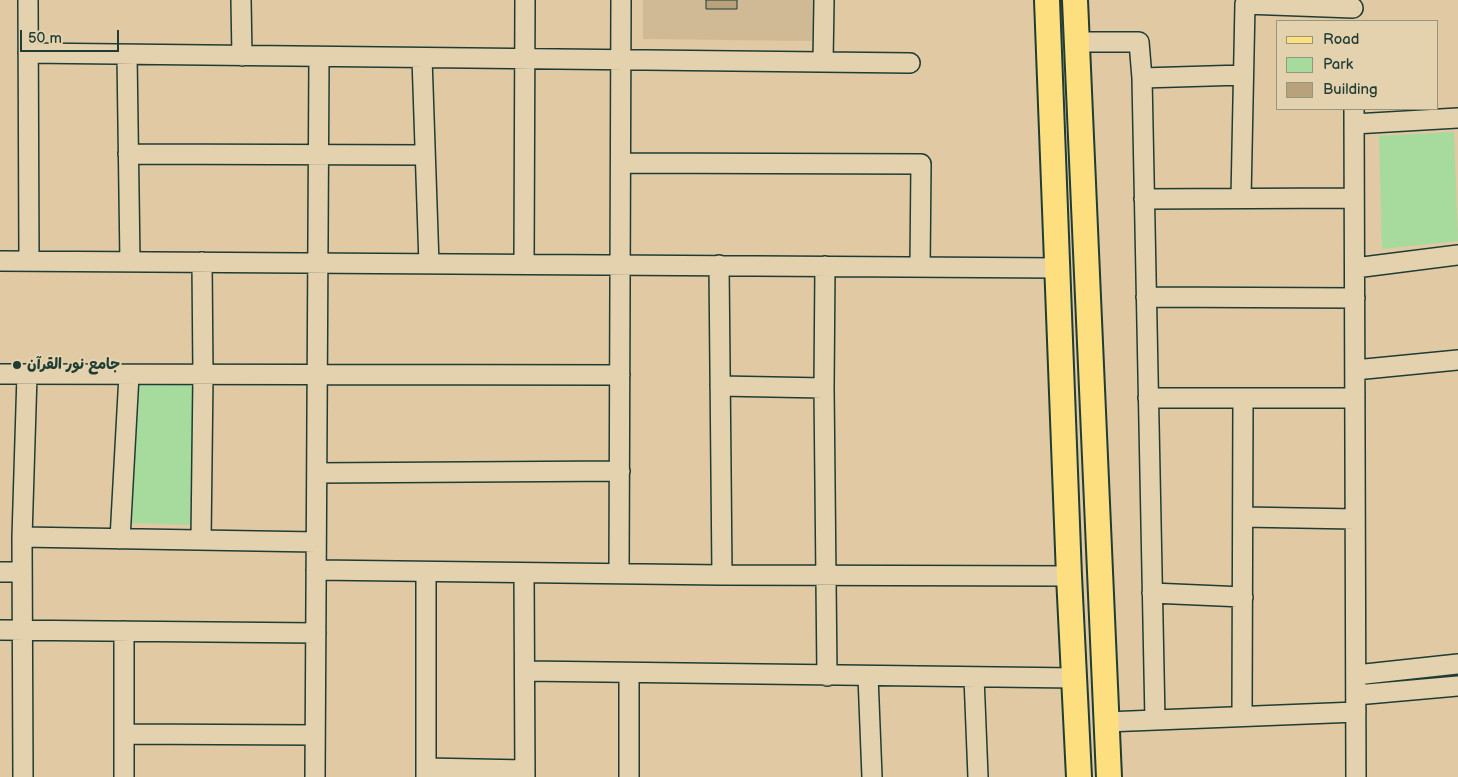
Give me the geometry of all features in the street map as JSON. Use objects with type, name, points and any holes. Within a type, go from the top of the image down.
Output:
[{"type":"main road","points":[[1047,0],[1068,576],[1078,777]]},
{"type":"main road","points":[[1075,0],[1109,777]]},
{"type":"main road","points":[[1061,356],[1091,355]]},
{"type":"street","points":[[28,0],[29,261]]},
{"type":"street","points":[[241,0],[242,56]]},
{"type":"street","points":[[524,264],[525,0]]},
{"type":"street","points":[[620,573],[621,0]]},
{"type":"street","points":[[823,62],[824,0]]},
{"type":"street","points":[[1240,198],[1245,4],[1354,10]]},
{"type":"street","points":[[1077,42],[1140,42],[1155,720]]},
{"type":"street","points":[[28,53],[910,63]]},
{"type":"street","points":[[127,55],[130,262]]},
{"type":"street","points":[[315,777],[319,57]]},
{"type":"street","points":[[422,58],[429,264]]},
{"type":"street","points":[[1142,78],[1243,75]]},
{"type":"street","points":[[1356,777],[1354,117],[1458,118]]},
{"type":"street","points":[[128,154],[425,155]]},
{"type":"street","points":[[621,163],[921,164],[920,267]]},
{"type":"street","points":[[1144,199],[1354,198]]},
{"type":"street","points":[[1355,268],[1458,255]]},
{"type":"street","points":[[0,261],[1058,268]]},
{"type":"street","points":[[201,540],[202,262]]},
{"type":"street","points":[[719,265],[722,575]]},
{"type":"street","points":[[824,266],[827,676]]},
{"type":"street","points":[[1146,297],[1355,298]]},
{"type":"street","points":[[1355,370],[1458,360]]},
{"type":"street","points":[[0,374],[620,376]]},
{"type":"street","points":[[23,777],[22,537],[27,375]]},
{"type":"street","points":[[120,539],[129,375]]},
{"type":"street","points":[[720,386],[824,388]]},
{"type":"street","points":[[1148,398],[1355,398]]},
{"type":"street","points":[[1242,716],[1243,398]]},
{"type":"street","points":[[317,473],[620,471]]},
{"type":"street","points":[[1243,517],[1355,519]]},
{"type":"street","points":[[22,537],[316,542]]},
{"type":"street","points":[[316,570],[827,576],[1068,576]]},
{"type":"street","points":[[0,572],[22,572]]},
{"type":"street","points":[[426,572],[426,772],[525,774],[526,672],[524,573]]},
{"type":"street","points":[[1152,593],[1243,597]]},
{"type":"street","points":[[0,630],[316,633]]},
{"type":"street","points":[[124,631],[124,777]]},
{"type":"street","points":[[1356,675],[1458,664]]},
{"type":"street","points":[[526,672],[1074,678]]},
{"type":"street","points":[[629,673],[629,777]]},
{"type":"street","points":[[868,676],[872,777]]},
{"type":"street","points":[[974,676],[978,777]]},
{"type":"street","points":[[1106,722],[1242,716],[1356,704],[1458,686]]},
{"type":"street","points":[[124,734],[315,735]]},
{"type":"shaded area","points":[[643,0],[813,0],[812,41],[643,39]]},
{"type":"green space","points":[[1454,132],[1458,241],[1382,249],[1379,136]]},
{"type":"green space","points":[[137,383],[194,385],[190,525],[131,523]]},
{"type":"building","points":[[706,0],[737,0],[737,9],[706,9]]},
{"type":"place","name":"جامع نور القرآن","points":[[17,365]]}]
